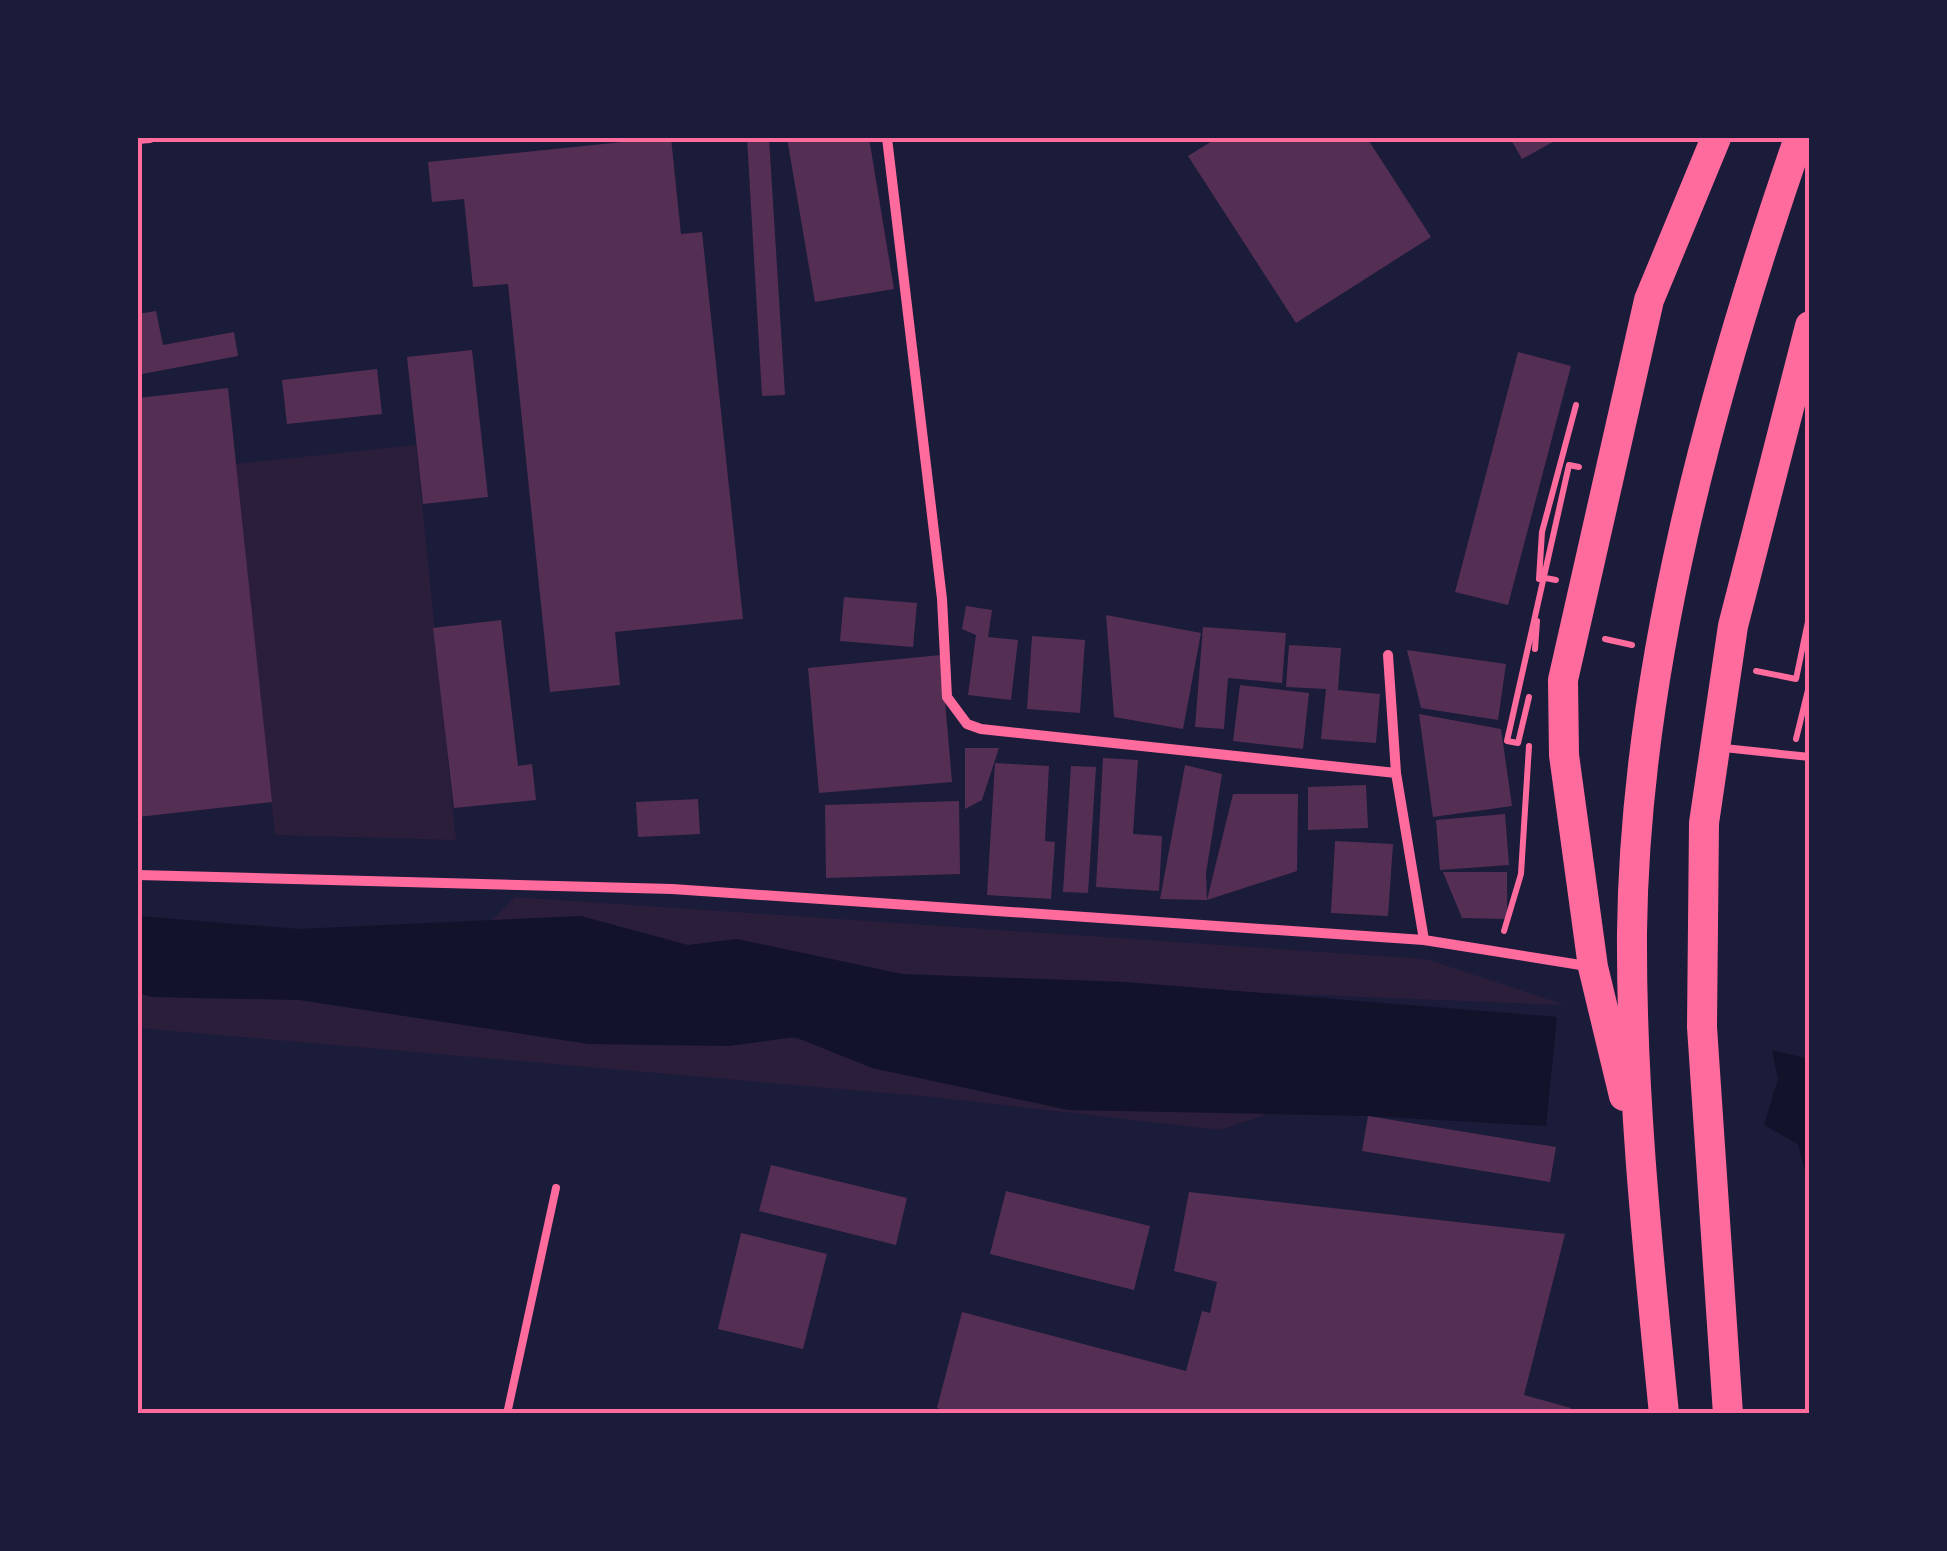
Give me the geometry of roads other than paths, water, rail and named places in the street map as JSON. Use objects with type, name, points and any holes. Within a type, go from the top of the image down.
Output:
[{"type":"highway","points":[[1638,1158],[1593,967],[1564,755],[1563,680],[1649,300],[1716,138]]},
{"type":"highway","points":[[1664,1414],[1638,1158],[1632,930],[1644,767],[1668,618],[1728,346],[1799,138]]},
{"type":"highway","points":[[1728,1414],[1702,1027],[1701,888],[1715,747],[1733,626],[1810,326]]},
{"type":"street","points":[[138,139],[150,138]]},
{"type":"street","points":[[887,138],[942,599],[948,697],[967,724],[981,729],[1396,773]]},
{"type":"street","points":[[1388,655],[1396,773],[1424,940]]},
{"type":"street","points":[[138,875],[383,885],[672,889],[1424,940],[1593,967]]},
{"type":"lane","points":[[1715,747],[1810,757]]},
{"type":"lane","points":[[508,1414],[556,1188]]}]
